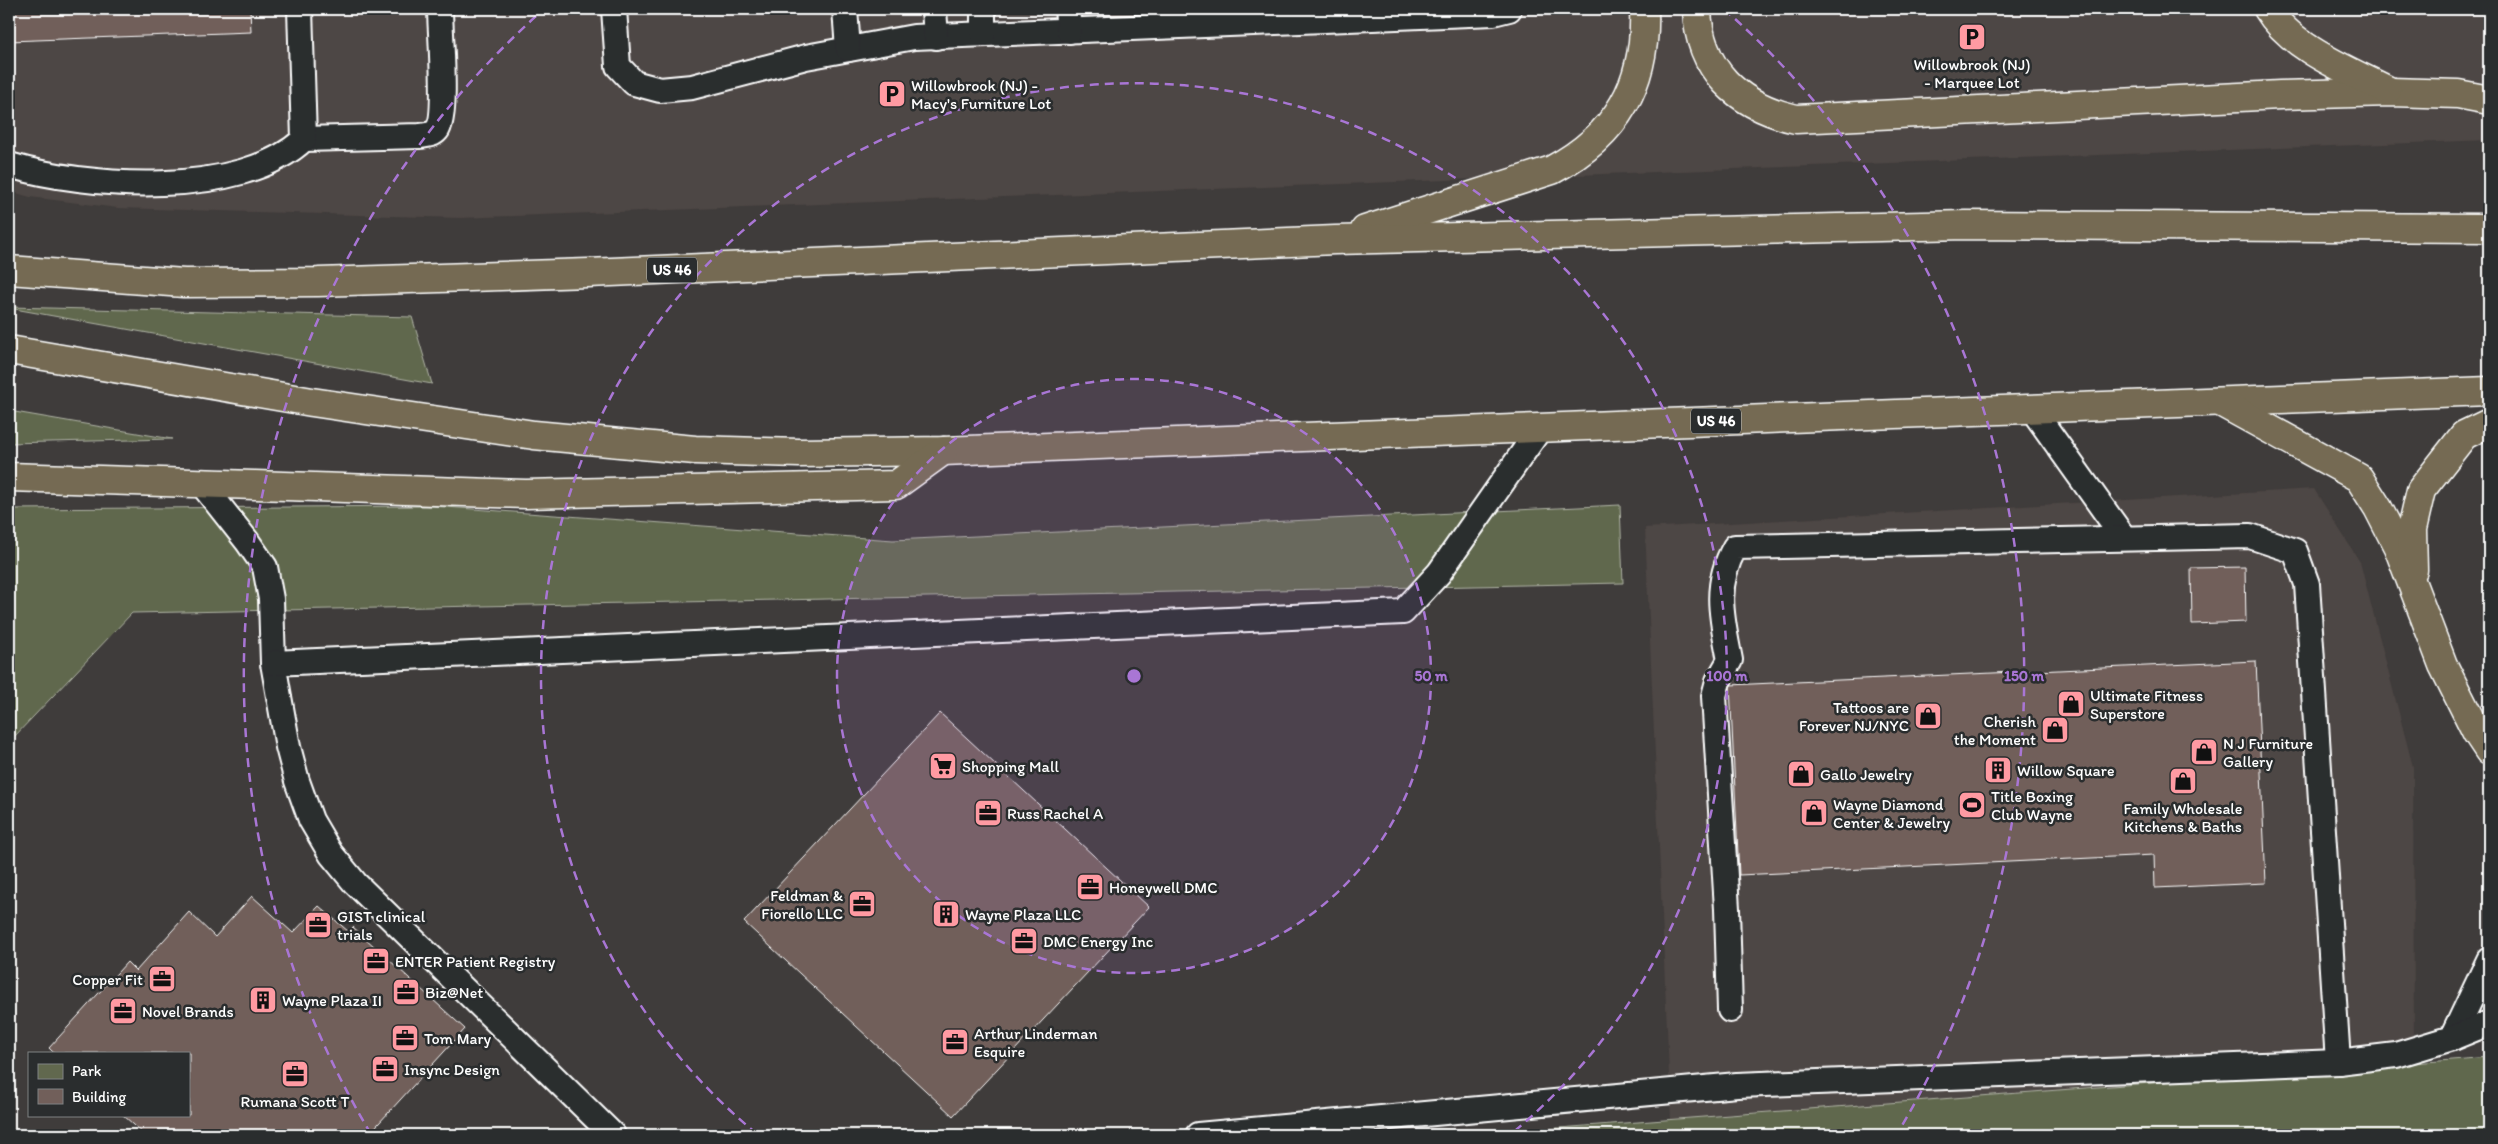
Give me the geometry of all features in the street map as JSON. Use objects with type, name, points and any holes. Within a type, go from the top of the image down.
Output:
[{"type":"highway","points":[[1335,240],[1552,170],[1574,158],[1594,142],[1612,123],[1627,100],[1637,75],[1643,48],[1644,9]]},
{"type":"highway","points":[[1697,9],[1697,27],[1704,49],[1715,69],[1729,86],[1756,106],[1771,113],[1796,119],[2280,95],[2391,92],[2458,94],[2489,100]]},
{"type":"highway","points":[[2268,9],[2272,17],[2302,45],[2391,92]]},
{"type":"highway","name":"US 46","points":[[9,270],[184,283],[318,282],[598,273],[1335,240],[1966,225],[2489,228]]},
{"type":"highway","name":"US 46","points":[[9,350],[322,404],[534,435],[705,450],[799,453],[943,451],[1541,427],[2220,403],[2489,391]]},
{"type":"highway","points":[[2220,403],[2359,478],[2378,508],[2398,546],[2443,665],[2477,733],[2489,750]]},
{"type":"highway","points":[[2419,601],[2412,565],[2412,529],[2421,490],[2464,435],[2489,423]]},
{"type":"highway","points":[[9,476],[526,494],[896,485],[943,451]]},
{"type":"lane","points":[[300,9],[304,139]]},
{"type":"lane","points":[[9,165],[42,175],[124,183],[205,181],[266,164],[292,150],[304,139],[431,135],[437,130],[443,113],[440,9]]},
{"type":"lane","points":[[614,9],[618,66],[634,83],[660,90],[692,87],[806,57],[914,37],[984,34],[1068,20],[1483,14],[1508,9]]},
{"type":"lane","points":[[845,9],[848,49]]},
{"type":"lane","points":[[934,9],[936,37]]},
{"type":"lane","points":[[983,9],[984,34]]},
{"type":"lane","points":[[2032,409],[2124,538]]},
{"type":"lane","points":[[273,663],[1403,612],[1439,573],[1541,427]]},
{"type":"lane","points":[[202,484],[265,567],[271,599],[273,663],[288,747],[297,781],[311,820],[331,854],[355,883],[613,1135]]},
{"type":"lane","points":[[1730,1010],[1727,909],[1714,696],[1718,681],[1730,660],[1723,626],[1721,581],[1724,566],[1735,547],[2250,536],[2294,551],[2307,584],[2338,1062]]},
{"type":"lane","points":[[2452,1038],[2489,960]]},
{"type":"lane","points":[[1198,1135],[1737,1085],[2338,1062],[2396,1055],[2452,1038],[2489,1023]]},
{"type":"shaded area","points":[[9,9],[2489,9],[2489,140],[460,218],[118,208],[30,197],[9,191]]},
{"type":"shaded area","points":[[2314,489],[2360,562],[2413,767],[2414,1063],[1671,1120],[1645,528]]},
{"type":"green space","points":[[9,308],[412,317],[432,384]]},
{"type":"green space","points":[[9,411],[172,439],[9,443]]},
{"type":"green space","points":[[1620,505],[1623,583],[132,613],[13,738],[9,736],[9,509],[432,506],[893,540]]},
{"type":"green space","points":[[2489,1057],[2489,1135],[1467,1135],[2414,1063]]},
{"type":"building","points":[[9,9],[250,9],[251,32],[9,41]]},
{"type":"building","points":[[2245,567],[2246,622],[2192,624],[2191,568]]},
{"type":"building","name":"Willow Square","points":[[2256,661],[2266,883],[2155,888],[2154,855],[1739,875],[1730,685]]},
{"type":"building","name":"Wayne Plaza LLC","points":[[940,713],[1149,907],[953,1116],[744,922]]},
{"type":"building","name":"Wayne Plaza II","points":[[252,896],[293,933],[319,906],[349,932],[353,927],[465,1029],[368,1135],[145,1135],[124,1116],[190,1116],[190,1052],[53,1052],[49,1048],[127,962],[136,971],[189,912],[215,937]]},
{"type":"place","name":"Willowbrook (NJ) - Marquee Lot","points":[[1972,37]]},
{"type":"place","name":"Willowbrook (NJ) - Macy's Furniture Lot","points":[[892,94]]},
{"type":"place","name":"Ultimate Fitness Superstore","points":[[2071,704]]},
{"type":"place","name":"Tattoos are Forever NJ/NYC","points":[[1928,716]]},
{"type":"place","name":"Cherish the Moment","points":[[2055,730]]},
{"type":"place","name":"N J Furniture Gallery","points":[[2204,752]]},
{"type":"place","name":"Shopping Mall","points":[[943,766]]},
{"type":"place","name":"Willow Square","points":[[1998,770]]},
{"type":"place","name":"Gallo Jewelry","points":[[1801,774]]},
{"type":"place","name":"Family Wholesale Kitchens & Baths","points":[[2183,781]]},
{"type":"place","name":"Title Boxing Club Wayne","points":[[1972,805]]},
{"type":"place","name":"Russ Rachel A","points":[[988,813]]},
{"type":"place","name":"Wayne Diamond Center & Jewelry","points":[[1814,813]]},
{"type":"place","name":"Honeywell DMC","points":[[1090,887]]},
{"type":"place","name":"Feldman & Fiorello LLC","points":[[862,904]]},
{"type":"place","name":"Wayne Plaza LLC","points":[[946,914]]},
{"type":"place","name":"GIST clinical trials","points":[[318,925]]},
{"type":"place","name":"DMC Energy Inc","points":[[1024,941]]},
{"type":"place","name":"ENTER Patient Registry","points":[[376,961]]},
{"type":"place","name":"Copper Fit","points":[[162,979]]},
{"type":"place","name":"Biz@Net","points":[[406,992]]},
{"type":"place","name":"Wayne Plaza II","points":[[263,1000]]},
{"type":"place","name":"Novel Brands","points":[[123,1011]]},
{"type":"place","name":"Tom Mary","points":[[405,1038]]},
{"type":"place","name":"Arthur Linderman Esquire","points":[[955,1042]]},
{"type":"place","name":"Insync Design","points":[[385,1069]]},
{"type":"place","name":"Rumana Scott T","points":[[295,1074]]}]
